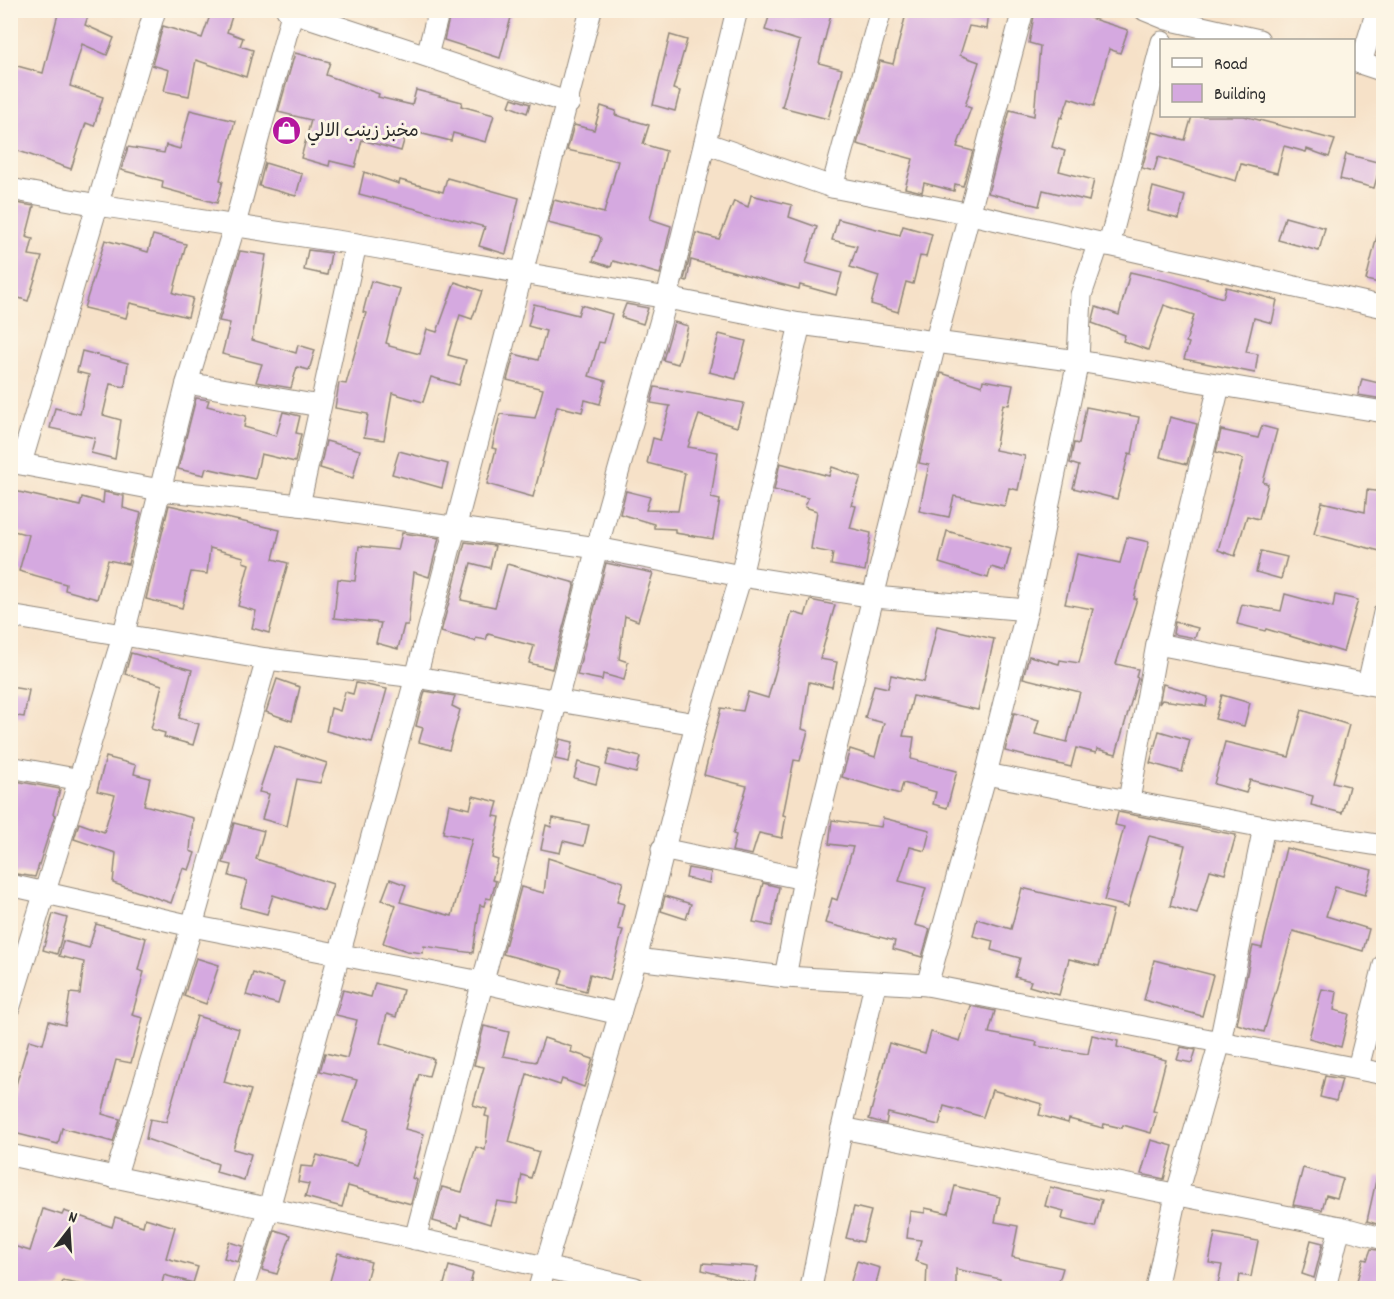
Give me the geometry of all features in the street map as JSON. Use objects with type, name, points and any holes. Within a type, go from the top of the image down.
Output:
[{"type":"street","points":[[154,10],[98,205],[16,463],[160,490],[299,505],[597,548],[741,576],[874,597],[1027,610]]},
{"type":"street","points":[[427,55],[439,10]]},
{"type":"street","points":[[243,1288],[269,1208],[416,677],[569,103],[591,10]]},
{"type":"street","points":[[415,1239],[597,548],[667,298],[737,10]]},
{"type":"street","points":[[832,187],[881,10]]},
{"type":"street","points":[[785,977],[804,879],[935,344],[1023,10]]},
{"type":"street","points":[[1145,10],[1167,19],[1214,20],[1257,39]]},
{"type":"street","points":[[1377,10],[1357,62],[1383,71]]},
{"type":"street","points":[[10,1006],[43,892],[81,780],[124,633],[187,383],[235,224],[291,11],[569,103]]},
{"type":"street","points":[[1162,39],[1167,19]]},
{"type":"street","points":[[1109,245],[1160,49]]},
{"type":"street","points":[[705,142],[832,187],[970,214],[1383,307]]},
{"type":"street","points":[[10,189],[98,205],[356,244],[667,298],[800,324],[935,344],[1078,361],[1383,412]]},
{"type":"street","points":[[299,505],[356,244]]},
{"type":"street","points":[[927,985],[986,774],[1027,610],[1078,361],[1081,296],[1098,245],[1109,245]]},
{"type":"street","points":[[539,1288],[636,959],[662,849],[696,724],[741,576],[800,324]]},
{"type":"street","points":[[187,383],[321,406]]},
{"type":"street","points":[[1129,800],[1157,645],[1219,386]]},
{"type":"street","points":[[1157,645],[1376,685],[1383,613]]},
{"type":"street","points":[[10,616],[124,633],[267,659],[416,677],[557,699],[696,724]]},
{"type":"street","points":[[116,1178],[192,926],[267,659]]},
{"type":"street","points":[[10,767],[81,780]]},
{"type":"street","points":[[986,774],[1264,828],[1383,846]]},
{"type":"street","points":[[1156,1288],[1176,1196],[1220,1042],[1264,828]]},
{"type":"street","points":[[662,849],[804,879]]},
{"type":"street","points":[[10,885],[192,926],[481,982],[620,1014]]},
{"type":"street","points":[[636,959],[785,977],[875,984],[927,985],[1383,1074]]},
{"type":"street","points":[[1358,1068],[1382,977]]},
{"type":"street","points":[[811,1288],[842,1128],[875,984]]},
{"type":"street","points":[[842,1128],[1340,1227],[1383,1239]]},
{"type":"street","points":[[10,1155],[544,1266],[635,1288]]},
{"type":"street","points":[[1325,1288],[1340,1227]]},
{"type":"building","points":[[59,10],[90,10],[85,25],[114,38],[107,55],[82,44],[70,86],[103,97],[94,126],[86,123],[71,169],[10,148],[10,64],[43,73]]},
{"type":"building","points":[[212,10],[234,10],[227,32],[243,38],[240,46],[253,50],[246,77],[196,60],[189,96],[164,91],[169,70],[152,65],[163,26],[202,38]]},
{"type":"building","points":[[451,10],[513,10],[500,58],[444,40]]},
{"type":"building","points":[[771,10],[832,10],[819,63],[842,69],[828,119],[782,107],[800,41],[765,30]]},
{"type":"building","points":[[907,10],[920,10],[945,18],[948,10],[989,10],[987,29],[969,26],[960,55],[979,62],[965,106],[971,108],[957,147],[973,151],[963,186],[955,184],[954,191],[924,183],[922,192],[905,188],[913,159],[857,144],[880,61],[893,64]]},
{"type":"building","points":[[1035,10],[1075,10],[1074,13],[1128,30],[1120,53],[1109,49],[1094,106],[1069,98],[1062,118],[1060,117],[1052,147],[1065,151],[1059,171],[1094,180],[1089,201],[1043,190],[1039,206],[988,193],[1010,110],[1034,116],[1040,46],[1029,43]]},
{"type":"building","points":[[670,35],[687,40],[673,89],[680,91],[675,111],[653,105]]},
{"type":"building","points":[[295,53],[330,62],[326,75],[379,94],[378,97],[412,105],[416,90],[462,102],[461,106],[494,115],[486,142],[453,133],[451,141],[407,130],[401,151],[362,140],[355,167],[330,161],[329,166],[301,158],[311,120],[278,112]]},
{"type":"building","points":[[512,98],[530,104],[527,113],[509,106]]},
{"type":"building","points":[[601,106],[616,111],[615,115],[649,125],[643,144],[666,151],[650,219],[671,226],[660,274],[613,261],[611,267],[593,261],[601,239],[599,236],[548,223],[554,200],[604,213],[618,161],[567,150],[574,125],[594,130]]},
{"type":"building","points":[[190,110],[235,121],[220,180],[223,181],[217,203],[162,188],[163,181],[121,170],[128,147],[164,153],[166,145],[180,149]]},
{"type":"building","points":[[1192,117],[1248,117],[1335,140],[1329,157],[1307,149],[1306,152],[1284,146],[1277,173],[1241,164],[1236,181],[1158,157],[1154,171],[1142,168],[1152,132],[1185,140]]},
{"type":"building","points":[[1346,154],[1381,163],[1374,188],[1340,179]]},
{"type":"building","points":[[265,163],[302,174],[296,196],[259,186]]},
{"type":"building","points":[[364,172],[399,184],[400,180],[443,192],[447,178],[519,198],[506,254],[479,246],[485,227],[359,194]]},
{"type":"building","points":[[1153,187],[1185,196],[1179,219],[1147,211]]},
{"type":"building","points":[[751,195],[792,205],[789,217],[817,227],[806,263],[842,273],[836,295],[800,285],[799,289],[691,260],[687,281],[684,280],[696,233],[719,239],[734,201],[748,207]]},
{"type":"building","points":[[10,202],[34,206],[26,237],[33,239],[29,255],[42,257],[28,301],[10,295]]},
{"type":"building","points":[[1285,217],[1325,228],[1319,251],[1278,240]]},
{"type":"building","points":[[838,219],[900,235],[903,226],[932,234],[926,257],[920,256],[913,284],[906,282],[898,312],[871,304],[879,276],[850,267],[857,246],[832,240]]},
{"type":"building","points":[[1378,232],[1383,232],[1383,284],[1366,280]]},
{"type":"building","points":[[153,235],[186,244],[173,293],[193,298],[188,317],[130,303],[126,318],[84,308],[105,240],[148,252]]},
{"type":"building","points":[[308,250],[331,253],[327,275],[304,270]]},
{"type":"building","points":[[240,251],[266,255],[252,340],[296,353],[298,345],[315,350],[309,370],[297,367],[291,388],[256,382],[262,364],[222,354],[230,323],[219,321]]},
{"type":"building","points":[[1130,272],[1173,282],[1223,298],[1226,287],[1277,300],[1272,323],[1254,318],[1246,352],[1258,354],[1255,373],[1184,359],[1189,343],[1186,342],[1194,315],[1164,305],[1148,350],[1123,341],[1125,335],[1092,323],[1096,307],[1119,315]]},
{"type":"building","points":[[371,281],[400,289],[386,343],[389,346],[420,354],[427,329],[437,332],[455,282],[482,291],[472,319],[460,315],[448,355],[466,360],[459,385],[431,377],[423,402],[392,393],[384,440],[364,437],[368,414],[335,408],[339,383],[346,384],[366,313],[363,312]]},
{"type":"building","points":[[534,304],[578,315],[581,305],[612,314],[604,343],[599,342],[589,376],[606,381],[600,404],[585,400],[582,412],[557,406],[533,497],[487,484],[496,449],[492,448],[500,414],[535,418],[543,389],[507,380],[514,354],[538,360],[546,331],[528,326]]},
{"type":"building","points":[[626,304],[648,308],[643,324],[621,317]]},
{"type":"building","points":[[674,322],[688,326],[678,364],[663,360]]},
{"type":"building","points":[[719,334],[746,341],[736,379],[709,372]]},
{"type":"building","points":[[82,351],[128,363],[125,387],[110,384],[103,415],[121,420],[115,459],[91,453],[95,438],[50,428],[55,408],[80,414],[89,375],[77,372]]},
{"type":"building","points":[[941,373],[982,386],[983,380],[1013,385],[1009,405],[1003,404],[995,450],[1025,456],[1018,490],[1009,488],[1005,506],[954,496],[949,517],[919,511],[929,465],[919,463]]},
{"type":"building","points":[[1362,379],[1383,384],[1383,399],[1358,395]]},
{"type":"building","points":[[655,387],[744,403],[737,427],[699,415],[688,447],[718,452],[711,498],[720,500],[713,539],[675,533],[675,529],[654,528],[654,524],[620,514],[626,491],[650,497],[646,510],[678,511],[685,473],[647,463],[653,438],[660,440],[670,406],[651,403]]},
{"type":"building","points":[[196,398],[209,400],[207,406],[246,416],[244,427],[276,436],[283,412],[300,416],[296,433],[301,434],[295,462],[261,454],[255,479],[206,468],[204,475],[178,469]]},
{"type":"building","points":[[1086,407],[1139,417],[1132,454],[1129,453],[1117,499],[1073,488],[1079,466],[1070,463],[1074,443],[1079,444]]},
{"type":"building","points":[[1170,417],[1197,424],[1187,464],[1160,457]]},
{"type":"building","points":[[1262,426],[1277,430],[1263,482],[1268,484],[1259,519],[1247,516],[1235,556],[1218,550],[1243,459],[1216,452],[1221,430],[1258,438]]},
{"type":"building","points":[[326,441],[360,450],[353,478],[320,468]]},
{"type":"building","points":[[399,451],[448,464],[442,488],[392,474]]},
{"type":"building","points":[[780,463],[829,476],[832,467],[861,477],[851,505],[856,506],[850,528],[871,533],[865,571],[831,565],[833,553],[811,549],[817,511],[805,507],[808,498],[774,490]]},
{"type":"building","points":[[10,490],[80,506],[82,497],[103,503],[104,492],[124,496],[123,508],[141,513],[128,564],[108,560],[97,599],[65,590],[66,584],[19,571],[29,535],[10,530]]},
{"type":"building","points":[[1367,490],[1383,492],[1383,536],[1380,551],[1314,534],[1322,502],[1365,512]]},
{"type":"building","points":[[169,505],[280,530],[273,559],[288,563],[269,633],[252,628],[256,611],[238,606],[249,564],[243,562],[244,557],[210,548],[207,574],[191,572],[182,608],[146,599]]},
{"type":"building","points":[[947,531],[1011,549],[1005,571],[991,567],[988,578],[939,563]]},
{"type":"building","points":[[402,533],[439,538],[429,577],[414,572],[408,625],[404,625],[398,649],[376,643],[381,623],[334,618],[338,579],[355,581],[359,546],[398,550]]},
{"type":"building","points":[[1127,537],[1149,542],[1134,599],[1137,599],[1116,664],[1138,669],[1136,677],[1138,678],[1116,754],[1097,749],[1096,753],[1076,748],[1071,767],[1005,751],[1014,713],[1039,720],[1035,734],[1067,742],[1080,692],[1023,678],[1029,656],[1059,664],[1060,660],[1079,663],[1093,609],[1065,604],[1077,554],[1120,563]]},
{"type":"building","points":[[465,542],[495,546],[490,568],[471,563],[461,600],[495,607],[507,564],[575,583],[552,669],[529,663],[534,646],[488,634],[486,640],[476,638],[475,641],[441,632]]},
{"type":"building","points":[[1261,551],[1287,557],[1281,579],[1256,572]]},
{"type":"building","points":[[606,563],[653,573],[638,621],[625,616],[619,659],[628,662],[624,680],[603,674],[602,680],[577,675]]},
{"type":"building","points":[[1285,594],[1333,607],[1335,595],[1358,600],[1343,652],[1266,629],[1265,631],[1237,624],[1242,604],[1281,611]]},
{"type":"building","points":[[810,600],[835,605],[820,659],[837,662],[832,687],[809,682],[802,729],[808,731],[800,761],[794,760],[783,815],[786,816],[782,838],[759,833],[752,855],[732,851],[736,835],[733,834],[747,786],[704,775],[721,708],[743,711],[748,692],[768,698],[792,612],[805,616]]},
{"type":"building","points":[[1175,622],[1198,628],[1195,638],[1173,634]]},
{"type":"building","points":[[937,626],[994,639],[978,710],[913,696],[903,736],[914,737],[911,759],[957,771],[947,808],[933,804],[936,792],[903,783],[900,794],[842,777],[850,749],[875,757],[884,723],[865,718],[874,685],[888,688],[891,675],[924,682]]},
{"type":"building","points":[[131,653],[192,670],[179,718],[199,724],[193,745],[164,737],[165,733],[151,729],[162,685],[125,674]]},
{"type":"building","points":[[277,679],[300,687],[292,721],[266,712]]},
{"type":"building","points":[[356,683],[387,689],[372,743],[326,731],[331,708],[340,711],[345,692],[353,694]]},
{"type":"building","points":[[1163,684],[1208,697],[1206,706],[1162,700],[1159,704]]},
{"type":"building","points":[[10,687],[29,690],[24,717],[10,715]]},
{"type":"building","points":[[425,691],[455,696],[452,706],[460,710],[449,750],[419,742],[423,728],[416,726]]},
{"type":"building","points":[[1222,695],[1250,703],[1244,726],[1215,719]]},
{"type":"building","points":[[1302,710],[1349,725],[1333,782],[1349,786],[1342,813],[1311,805],[1313,796],[1250,780],[1246,793],[1214,784],[1225,742],[1289,757]]},
{"type":"building","points":[[1159,731],[1190,740],[1182,772],[1150,763]]},
{"type":"building","points":[[560,739],[573,742],[569,762],[555,759]]},
{"type":"building","points":[[274,746],[327,763],[320,783],[297,779],[287,826],[262,819],[269,794],[259,792]]},
{"type":"building","points":[[610,749],[640,757],[636,773],[606,765]]},
{"type":"building","points":[[106,757],[136,765],[134,774],[150,778],[144,805],[193,818],[190,851],[195,853],[189,870],[183,868],[171,903],[113,883],[116,853],[74,839],[79,823],[104,832],[115,795],[97,791]]},
{"type":"building","points":[[578,762],[600,768],[596,784],[574,778]]},
{"type":"building","points":[[10,780],[60,789],[53,814],[55,815],[35,877],[10,873]]},
{"type":"building","points":[[473,796],[498,802],[494,816],[500,817],[492,858],[498,860],[492,880],[496,881],[491,899],[486,898],[484,906],[480,905],[473,953],[424,946],[423,953],[407,951],[383,943],[396,905],[382,900],[390,879],[406,885],[400,902],[452,916],[472,839],[443,833],[449,804],[470,809]]},
{"type":"building","points":[[1118,812],[1236,835],[1225,874],[1210,870],[1197,914],[1170,906],[1185,845],[1149,836],[1128,907],[1104,901],[1124,827],[1115,825]]},
{"type":"building","points":[[553,818],[589,825],[584,846],[563,841],[560,853],[541,849],[546,825],[551,827]]},
{"type":"building","points":[[883,818],[930,830],[925,851],[910,847],[899,881],[926,888],[915,925],[930,929],[922,957],[893,949],[895,941],[825,923],[832,898],[837,900],[853,847],[829,844],[832,820],[881,827]]},
{"type":"building","points":[[234,823],[264,831],[256,859],[333,884],[324,911],[273,895],[267,914],[240,907],[247,881],[229,876],[232,865],[223,863]]},
{"type":"building","points":[[1286,848],[1372,870],[1365,895],[1335,887],[1326,916],[1369,929],[1363,951],[1293,931],[1264,1032],[1237,1024],[1253,946],[1262,948]]},
{"type":"building","points":[[548,858],[623,882],[617,902],[624,904],[618,929],[623,930],[610,980],[590,974],[586,991],[559,984],[563,970],[503,954],[521,887],[544,893]]},
{"type":"building","points":[[688,868],[711,872],[709,883],[686,878]]},
{"type":"building","points":[[763,883],[779,887],[772,926],[753,922]]},
{"type":"building","points":[[1022,888],[1113,910],[1099,966],[1069,959],[1059,995],[1029,986],[1031,981],[1015,977],[1020,958],[991,950],[993,941],[973,936],[977,919],[1011,929]]},
{"type":"building","points":[[665,896],[691,904],[686,919],[661,911]]},
{"type":"building","points":[[53,914],[67,918],[57,954],[43,950]]},
{"type":"building","points":[[96,924],[146,938],[138,970],[144,972],[132,1015],[143,1018],[131,1063],[116,1060],[102,1114],[120,1119],[113,1142],[62,1128],[58,1144],[10,1132],[10,1095],[13,1095],[29,1040],[43,1044],[49,1021],[65,1025],[70,993],[80,994],[84,962],[59,956],[63,941],[89,948]]},
{"type":"building","points":[[196,958],[219,965],[206,1004],[184,996]]},
{"type":"building","points":[[1154,960],[1213,975],[1202,1016],[1144,1000]]},
{"type":"building","points":[[253,973],[284,983],[278,1004],[246,995]]},
{"type":"building","points":[[375,983],[403,990],[396,1017],[387,1014],[380,1043],[434,1059],[429,1076],[419,1074],[405,1129],[424,1134],[412,1178],[417,1180],[411,1204],[348,1186],[342,1207],[305,1197],[309,1184],[298,1182],[301,1166],[313,1167],[317,1155],[357,1166],[368,1129],[343,1122],[357,1080],[320,1071],[325,1053],[347,1058],[357,1020],[336,1015],[343,990],[371,997]]},
{"type":"building","points":[[1322,989],[1337,992],[1334,1010],[1349,1014],[1341,1047],[1309,1038]]},
{"type":"building","points":[[971,1006],[995,1011],[989,1033],[1037,1042],[1036,1046],[1088,1054],[1092,1035],[1118,1041],[1117,1047],[1166,1060],[1153,1111],[1157,1112],[1151,1133],[1123,1125],[1122,1128],[1104,1124],[1103,1128],[1069,1119],[1068,1123],[1039,1115],[1042,1104],[992,1090],[983,1117],[944,1106],[939,1125],[888,1113],[886,1124],[869,1119],[889,1043],[925,1053],[931,1032],[960,1041]]},
{"type":"building","points":[[197,1016],[239,1029],[224,1082],[251,1090],[233,1149],[251,1154],[244,1180],[216,1172],[218,1164],[146,1139],[150,1119],[166,1122]]},
{"type":"building","points":[[484,1026],[509,1032],[503,1056],[536,1062],[544,1038],[572,1047],[571,1052],[593,1059],[584,1087],[562,1079],[560,1085],[527,1074],[509,1142],[539,1152],[531,1178],[522,1175],[517,1204],[497,1201],[490,1224],[461,1215],[458,1228],[433,1221],[442,1187],[462,1192],[476,1147],[485,1150],[489,1117],[485,1116],[487,1109],[473,1105],[484,1067],[474,1065]]},
{"type":"building","points":[[1181,1047],[1196,1050],[1192,1063],[1177,1060]]},
{"type":"building","points":[[1325,1076],[1342,1079],[1336,1101],[1320,1097]]},
{"type":"building","points":[[1151,1140],[1173,1146],[1164,1179],[1141,1174]]},
{"type":"building","points":[[1303,1168],[1343,1179],[1337,1198],[1326,1195],[1322,1210],[1293,1205]]},
{"type":"building","points":[[1377,1176],[1383,1177],[1383,1226],[1367,1221]]},
{"type":"building","points":[[955,1186],[1000,1197],[995,1222],[1018,1226],[1012,1257],[1063,1268],[1057,1288],[998,1288],[1000,1279],[956,1269],[956,1288],[926,1288],[927,1265],[915,1261],[921,1240],[907,1238],[910,1211],[925,1213],[925,1208],[948,1213]]},
{"type":"building","points":[[1050,1187],[1102,1200],[1095,1227],[1062,1219],[1064,1211],[1045,1206]]},
{"type":"building","points":[[854,1207],[871,1211],[863,1242],[846,1238]]},
{"type":"building","points":[[43,1209],[62,1215],[64,1211],[112,1227],[115,1217],[143,1226],[145,1218],[175,1227],[166,1258],[198,1267],[193,1283],[164,1275],[161,1288],[98,1288],[63,1281],[60,1288],[10,1288],[10,1245],[30,1251]]},
{"type":"building","points":[[275,1230],[291,1235],[277,1274],[262,1270]]},
{"type":"building","points":[[1215,1233],[1258,1241],[1251,1277],[1240,1275],[1238,1288],[1218,1284],[1222,1265],[1209,1263]]},
{"type":"building","points":[[1311,1240],[1323,1243],[1314,1278],[1302,1274]]},
{"type":"building","points":[[229,1242],[243,1246],[238,1262],[224,1258]]},
{"type":"building","points":[[1371,1249],[1383,1251],[1383,1288],[1355,1288],[1363,1259],[1367,1260]]},
{"type":"building","points":[[338,1253],[371,1262],[364,1288],[328,1288]]},
{"type":"building","points":[[857,1261],[880,1268],[875,1288],[849,1288]]},
{"type":"building","points":[[703,1263],[758,1267],[754,1284],[702,1270]]},
{"type":"building","points":[[449,1266],[473,1273],[469,1288],[443,1288]]},
{"type":"place","name":"مخبز زينب الالي","points":[[286,130]]}]
